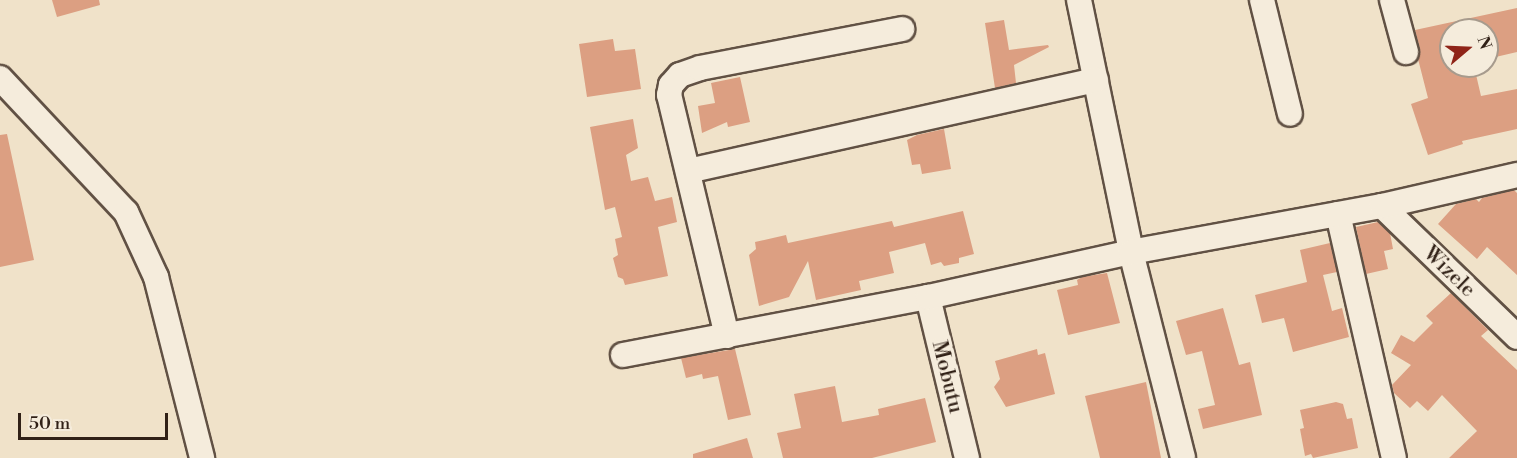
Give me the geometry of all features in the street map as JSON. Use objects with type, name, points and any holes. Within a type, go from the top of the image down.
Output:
[{"type":"street","points":[[1079,0],[1131,252],[1183,458]]},
{"type":"street","points":[[1262,0],[1290,114]]},
{"type":"street","points":[[1392,0],[1406,52]]},
{"type":"street","points":[[727,336],[669,95],[672,85],[680,75],[700,68],[902,29]]},
{"type":"street","points":[[0,78],[126,212],[156,277],[202,458]]},
{"type":"street","points":[[688,171],[1096,80]]},
{"type":"street","points":[[623,355],[928,297],[1131,252],[1382,206],[1517,175]]},
{"type":"street","name":"Wizele","points":[[1382,206],[1517,337]]},
{"type":"street","points":[[1338,214],[1394,458]]},
{"type":"street","name":"Mobutu","points":[[928,297],[967,458]]},
{"type":"building","points":[[52,0],[99,0],[100,5],[57,17]]},
{"type":"building","points":[[1517,8],[1517,52],[1499,56],[1499,18],[1471,18]]},
{"type":"building","points":[[1004,20],[1009,50],[1048,45],[1049,47],[1014,65],[1016,83],[995,88],[985,23]]},
{"type":"building","points":[[1439,25],[1439,78],[1477,78],[1481,96],[1517,89],[1517,129],[1462,141],[1463,144],[1428,155],[1411,104],[1428,98],[1418,59],[1420,49],[1415,30]]},
{"type":"building","points":[[613,39],[615,51],[635,49],[641,89],[587,97],[579,44]]},
{"type":"building","points":[[740,77],[750,122],[728,127],[727,122],[702,133],[698,106],[715,103],[711,83]]},
{"type":"building","points":[[633,119],[638,148],[626,155],[631,181],[648,177],[655,201],[672,197],[677,222],[658,227],[668,276],[625,285],[623,279],[618,277],[613,258],[618,255],[615,239],[622,237],[615,207],[605,210],[590,127]]},
{"type":"building","points":[[944,129],[951,169],[922,174],[920,164],[912,165],[907,140],[917,135]]},
{"type":"building","points":[[7,134],[34,260],[0,267],[0,135]]},
{"type":"building","points":[[1514,190],[1517,193],[1517,275],[1487,247],[1477,259],[1438,224],[1456,204],[1476,199],[1479,202],[1482,198]]},
{"type":"building","points":[[963,211],[974,254],[959,258],[959,263],[944,266],[941,262],[931,265],[925,243],[889,252],[894,273],[859,281],[861,290],[816,300],[808,261],[789,297],[759,306],[749,255],[756,249],[755,242],[786,235],[788,243],[892,221],[894,227]]},
{"type":"building","points":[[1378,222],[1390,233],[1393,249],[1384,251],[1388,269],[1366,274],[1356,227]]},
{"type":"building","points":[[1330,243],[1337,272],[1323,275],[1332,311],[1342,308],[1349,337],[1293,352],[1284,318],[1262,323],[1255,295],[1307,282],[1300,250]]},
{"type":"building","points":[[1107,273],[1120,323],[1068,335],[1057,290],[1078,285],[1077,280],[1082,277]]},
{"type":"building","points":[[1451,293],[1488,330],[1481,336],[1517,370],[1517,458],[1449,458],[1477,431],[1442,395],[1428,411],[1417,401],[1410,408],[1394,393],[1392,385],[1411,365],[1391,353],[1401,335],[1414,342],[1433,323],[1426,316]]},
{"type":"building","points":[[1223,308],[1239,365],[1250,362],[1262,415],[1203,429],[1198,409],[1215,405],[1202,351],[1186,355],[1176,321]]},
{"type":"building","points":[[735,349],[751,415],[728,420],[718,376],[703,379],[702,374],[686,378],[681,358]]},
{"type":"building","points":[[1037,349],[1038,355],[1045,353],[1055,394],[1006,407],[994,387],[1000,379],[995,361]]},
{"type":"building","points":[[1146,382],[1161,458],[1100,458],[1085,396]]},
{"type":"building","points":[[835,386],[842,422],[879,415],[878,409],[925,398],[936,442],[872,458],[783,458],[777,433],[801,428],[794,394]]},
{"type":"building","points":[[1336,402],[1343,404],[1347,419],[1352,418],[1358,448],[1313,458],[1311,454],[1305,456],[1300,429],[1304,428],[1300,410]]},
{"type":"building","points":[[747,438],[753,458],[693,458],[693,454]]}]
